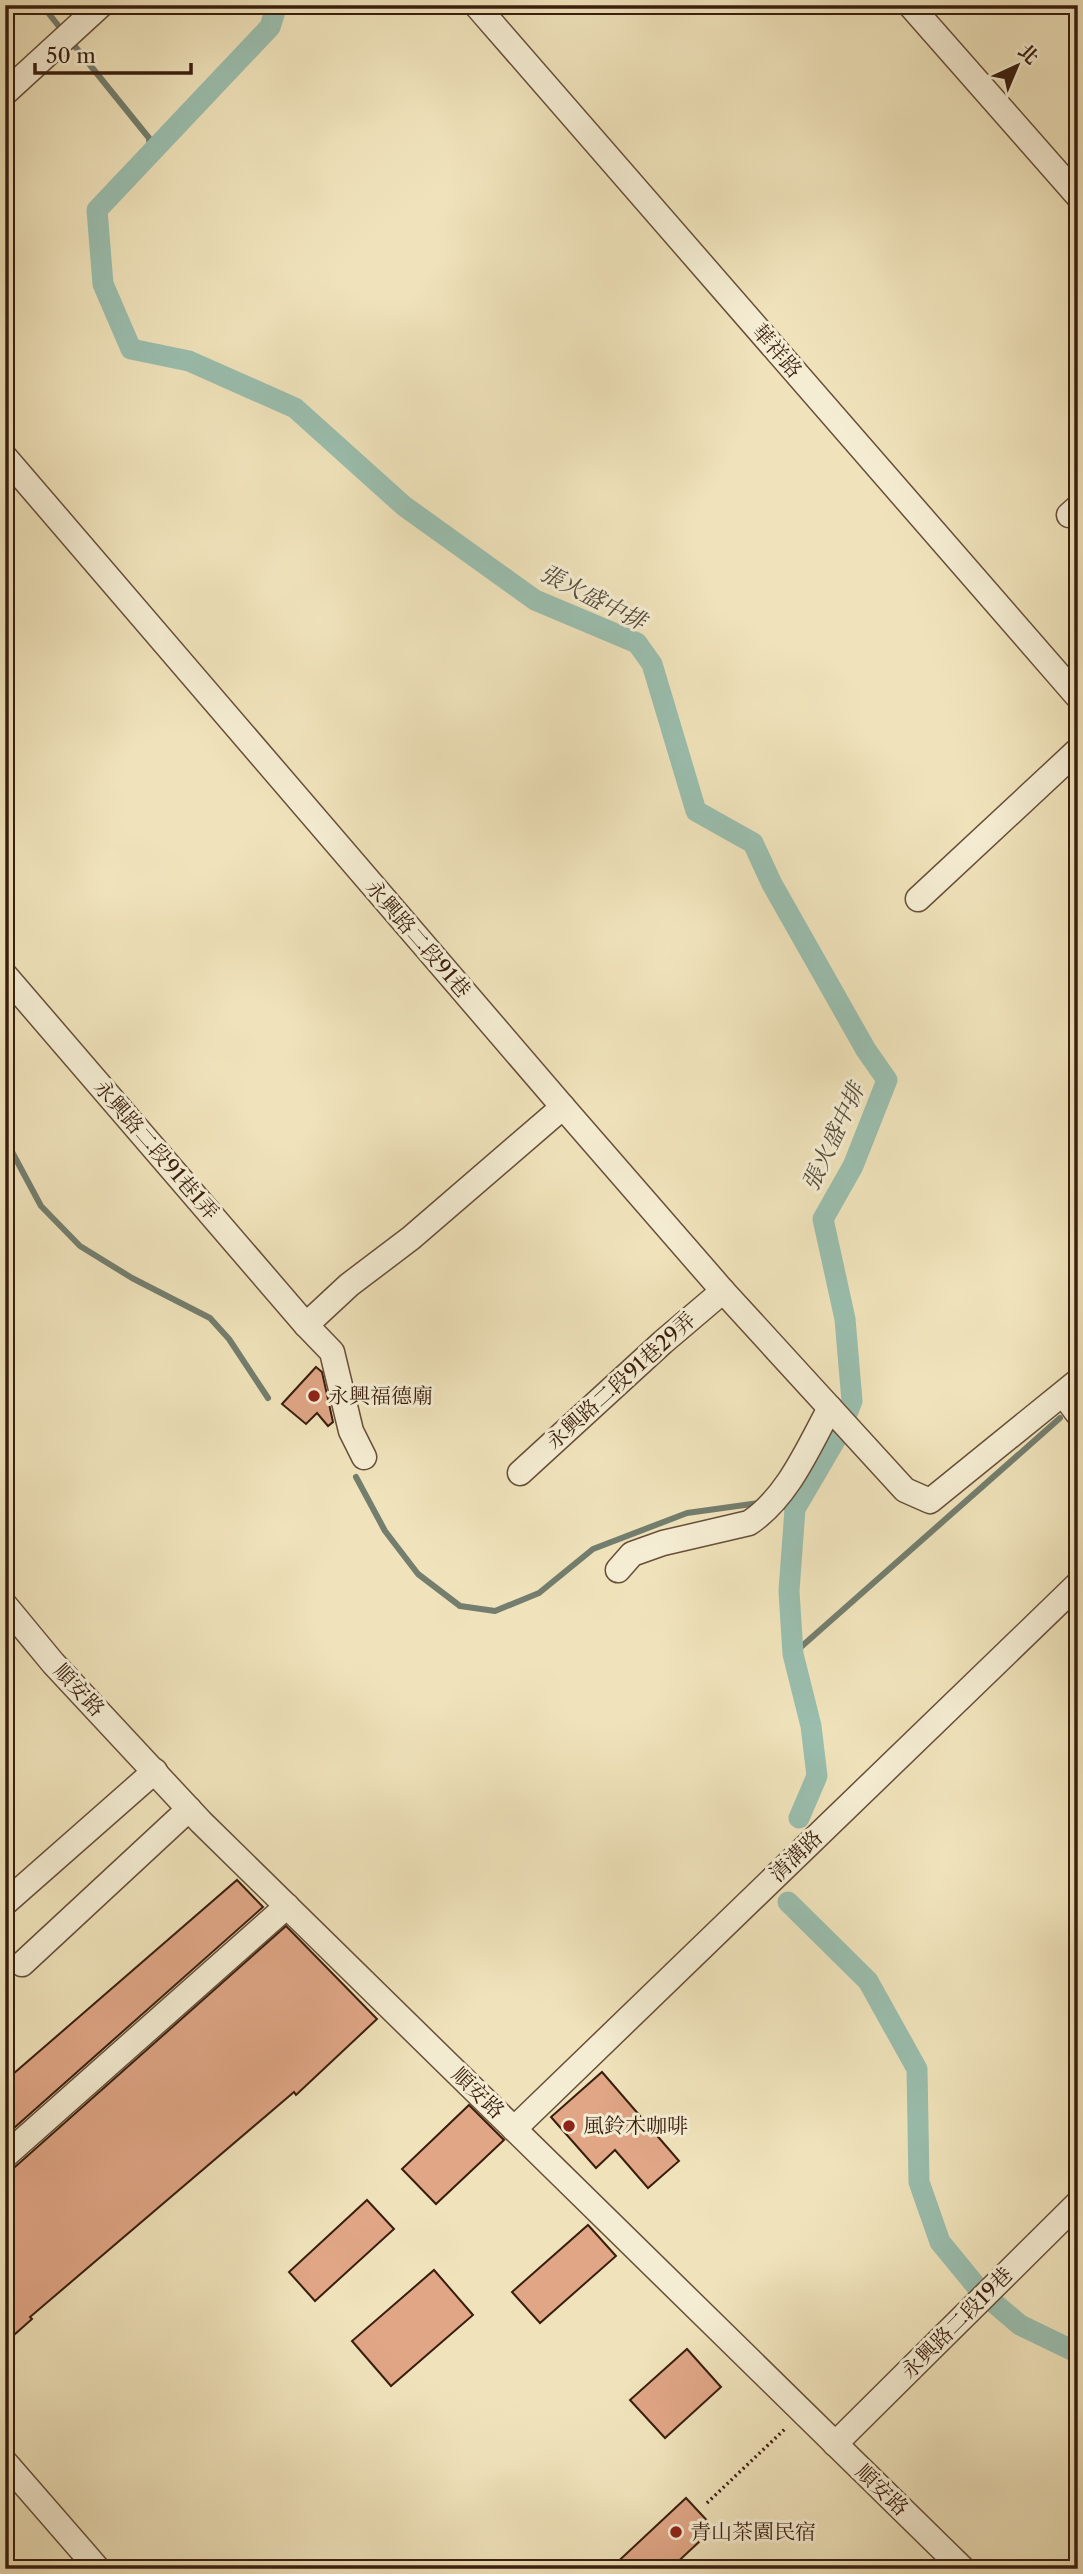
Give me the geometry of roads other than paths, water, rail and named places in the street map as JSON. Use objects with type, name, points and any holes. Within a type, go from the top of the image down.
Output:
[{"type":"street","points":[[5,93],[101,5]]},
{"type":"street","name":"華祥路","points":[[476,5],[1078,697]]},
{"type":"street","points":[[910,5],[1078,196]]},
{"type":"street","name":"永興路二段91巷","points":[[5,457],[723,1291],[905,1490],[930,1501],[1070,1388]]},
{"type":"street","points":[[918,899],[1078,750]]},
{"type":"street","name":"永興路二段91巷1弄","points":[[5,975],[332,1352],[351,1431],[364,1457]]},
{"type":"street","points":[[306,1325],[349,1284],[411,1238],[563,1107]]},
{"type":"street","name":"永興路二段91巷29弄","points":[[520,1473],[723,1291]]},
{"type":"street","points":[[1070,1388],[1078,1414]]},
{"type":"street","points":[[618,1570],[632,1554],[663,1543],[749,1523],[758,1518],[839,1418]]},
{"type":"street","name":"清溝路","points":[[514,2129],[1078,1584]]},
{"type":"street","name":"順安路","points":[[5,1605],[53,1663],[189,1809],[962,2569]]},
{"type":"street","points":[[5,1903],[155,1771]]},
{"type":"street","points":[[22,1964],[189,1809]]},
{"type":"street","points":[[5,2156],[287,1906]]},
{"type":"street","name":"永興路二段19巷","points":[[835,2444],[1078,2203]]},
{"type":"street","points":[[5,2462],[97,2569]]},
{"type":"waterway","points":[[42,5],[61,29]]},
{"type":"waterway","name":"張火盛中排","points":[[277,5],[270,27],[97,210],[103,284],[131,349],[189,361],[295,408],[404,506],[535,600],[637,643],[652,664],[696,811],[753,843],[772,884],[866,1050],[887,1080],[853,1166],[823,1219],[845,1319],[852,1401],[840,1432],[795,1509],[789,1591],[793,1654],[811,1726],[817,1776],[799,1818]]},
{"type":"waterway","points":[[73,44],[149,138],[150,154]]},
{"type":"waterway","points":[[5,1145],[11,1150],[41,1206],[80,1246],[132,1278],[210,1318],[229,1339],[268,1398]]},
{"type":"waterway","points":[[793,1654],[1060,1418]]},
{"type":"waterway","points":[[356,1477],[385,1531],[418,1574],[460,1606],[495,1611],[539,1593],[593,1549],[687,1513],[759,1503]]},
{"type":"waterway","points":[[780,1506],[795,1509]]},
{"type":"waterway","points":[[788,1902],[868,1981],[917,2069],[919,2182],[940,2242],[981,2292],[1020,2325],[1078,2353]]},
{"type":"place","name":"永興福德廟","points":[[314,1396]]},
{"type":"place","name":"風鈴木咖啡","points":[[569,2126]]},
{"type":"place","name":"青山茶園民宿","points":[[676,2532]]}]
